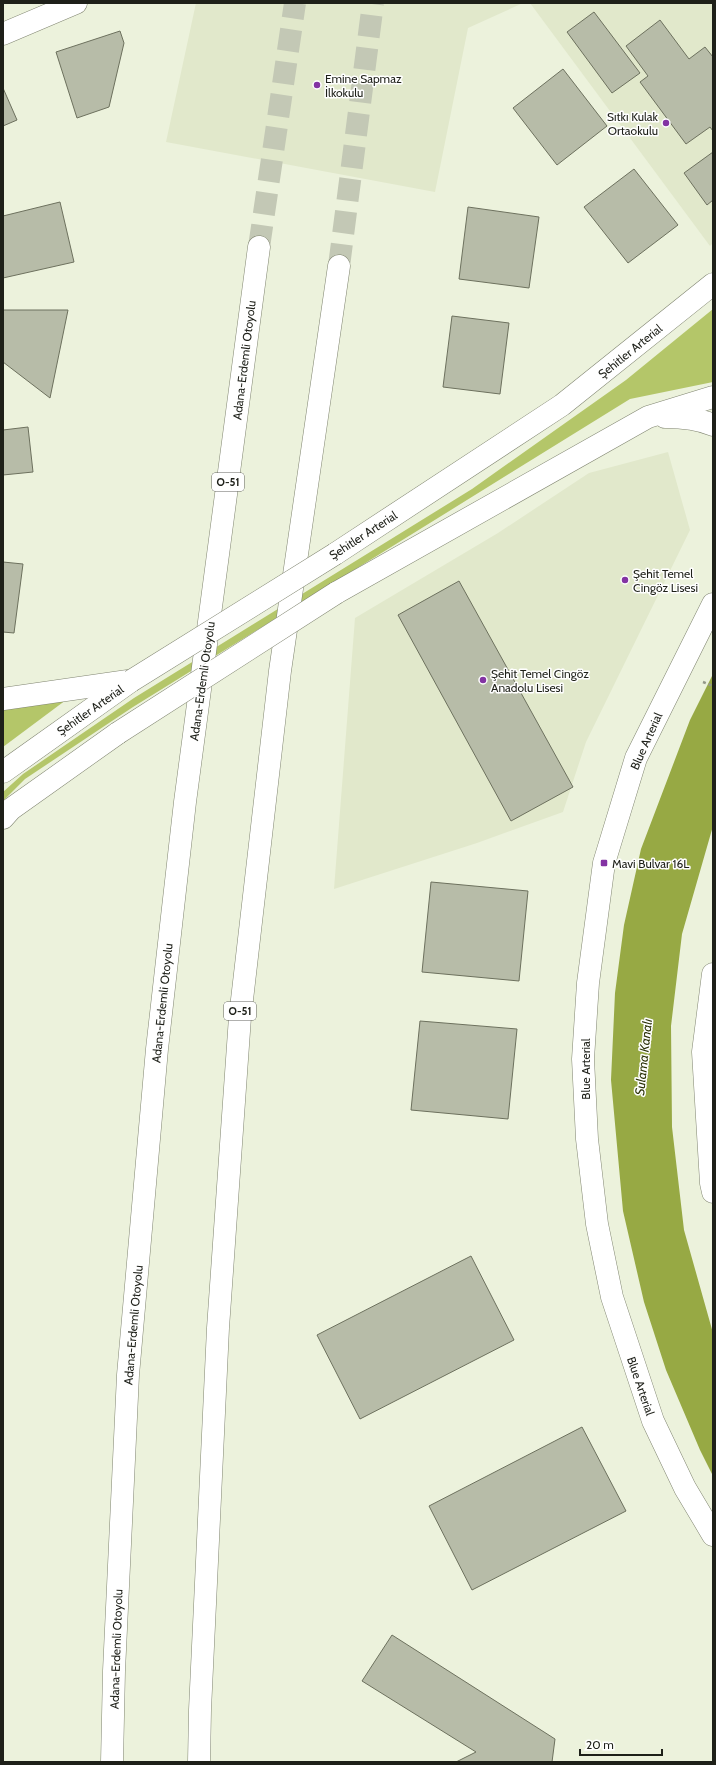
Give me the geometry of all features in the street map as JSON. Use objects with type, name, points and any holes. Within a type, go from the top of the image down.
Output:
[{"type":"main road","points":[[3,34],[75,3]]},
{"type":"main road","name":"Adana-Erdemli Otoyolu","points":[[112,1762],[114,1671],[128,1375],[157,1049],[185,802],[259,247]]},
{"type":"main road","name":"O-51","points":[[200,1762],[200,1710],[218,1328],[240,1017],[280,671],[339,266]]},
{"type":"main road","name":"Şehitler Arterial","points":[[3,772],[131,681],[335,554],[562,405],[713,284]]},
{"type":"main road","points":[[3,818],[11,809],[118,733],[336,593],[648,417],[713,397]]},
{"type":"main road","points":[[648,417],[682,417],[701,420],[713,425]]},
{"type":"main road","name":"Blue Arterial","points":[[713,604],[636,758],[604,863],[588,983],[583,1059],[588,1146],[597,1224],[612,1297],[653,1421],[685,1488],[713,1535]]},
{"type":"main road","points":[[3,699],[131,681]]},
{"type":"main road","points":[[713,974],[703,1052],[711,1183],[713,1192]]},
{"type":"path","points":[[699,680],[713,686]]},
{"type":"shaded area","name":"Emine Sapmaz İlkokulu","points":[[196,3],[523,3],[468,28],[435,192],[166,142]]},
{"type":"shaded area","name":"Sıtkı Kulak Ortaokulu","points":[[530,3],[713,3],[713,243],[710,246]]},
{"type":"shaded area","points":[[713,309],[713,382],[630,399],[133,707],[25,779],[3,801],[3,792],[23,774],[134,698],[472,489],[626,380]]},
{"type":"shaded area","name":"Şehit Temel Cingöz Anadolu Lisesi","points":[[668,452],[690,530],[586,742],[563,812],[477,843],[334,889],[355,618],[498,533],[589,473]]},
{"type":"shaded area","points":[[66,700],[3,747],[3,707]]},
{"type":"water","name":"Sulama Kanalı","points":[[713,674],[713,826],[682,934],[671,1026],[672,1127],[684,1230],[713,1333],[713,1476],[700,1450],[666,1370],[644,1302],[623,1211],[611,1080],[615,993],[624,925],[641,849],[690,720]]},
{"type":"building","points":[[594,12],[640,73],[612,93],[567,32]]},
{"type":"building","points":[[660,20],[689,59],[705,47],[713,57],[713,131],[710,127],[686,144],[640,82],[648,76],[626,46]]},
{"type":"building","points":[[120,31],[124,43],[109,107],[77,118],[56,52]]},
{"type":"building","points":[[563,69],[607,126],[557,165],[513,108]]},
{"type":"building","points":[[3,88],[17,120],[3,126]]},
{"type":"building","points":[[713,152],[713,200],[707,205],[684,173]]},
{"type":"building","points":[[634,169],[678,225],[628,263],[584,207]]},
{"type":"building","points":[[60,202],[74,262],[3,278],[3,216]]},
{"type":"building","points":[[468,207],[539,217],[529,288],[459,279]]},
{"type":"building","points":[[3,310],[68,310],[50,398],[3,362]]},
{"type":"building","points":[[452,316],[509,323],[500,394],[443,387]]},
{"type":"building","points":[[28,427],[33,472],[3,475],[3,430]]},
{"type":"building","points":[[3,562],[23,564],[14,633],[3,632]]},
{"type":"building","points":[[459,581],[573,787],[511,821],[398,615]]},
{"type":"building","points":[[431,882],[528,891],[519,981],[422,972]]},
{"type":"building","points":[[420,1021],[517,1029],[508,1119],[411,1110]]},
{"type":"building","points":[[471,1256],[514,1340],[360,1419],[317,1335]]},
{"type":"building","points":[[582,1427],[626,1511],[472,1590],[429,1506]]},
{"type":"building","points":[[392,1635],[555,1739],[552,1762],[456,1762],[476,1752],[362,1681]]},
{"type":"tunnel","points":[[259,247],[295,3]]},
{"type":"tunnel","points":[[339,266],[373,3]]},
{"type":"place","name":"Emine Sapmaz İlkokulu","points":[[317,85]]},
{"type":"place","name":"Sıtkı Kulak Ortaokulu","points":[[666,123]]},
{"type":"place","name":"Şehit Temel Cingöz Lisesi","points":[[625,580]]},
{"type":"place","name":"Şehit Temel Cingöz Anadolu Lisesi","points":[[483,680]]},
{"type":"place","name":"Mavi Bulvar 16L","points":[[604,863]]}]
